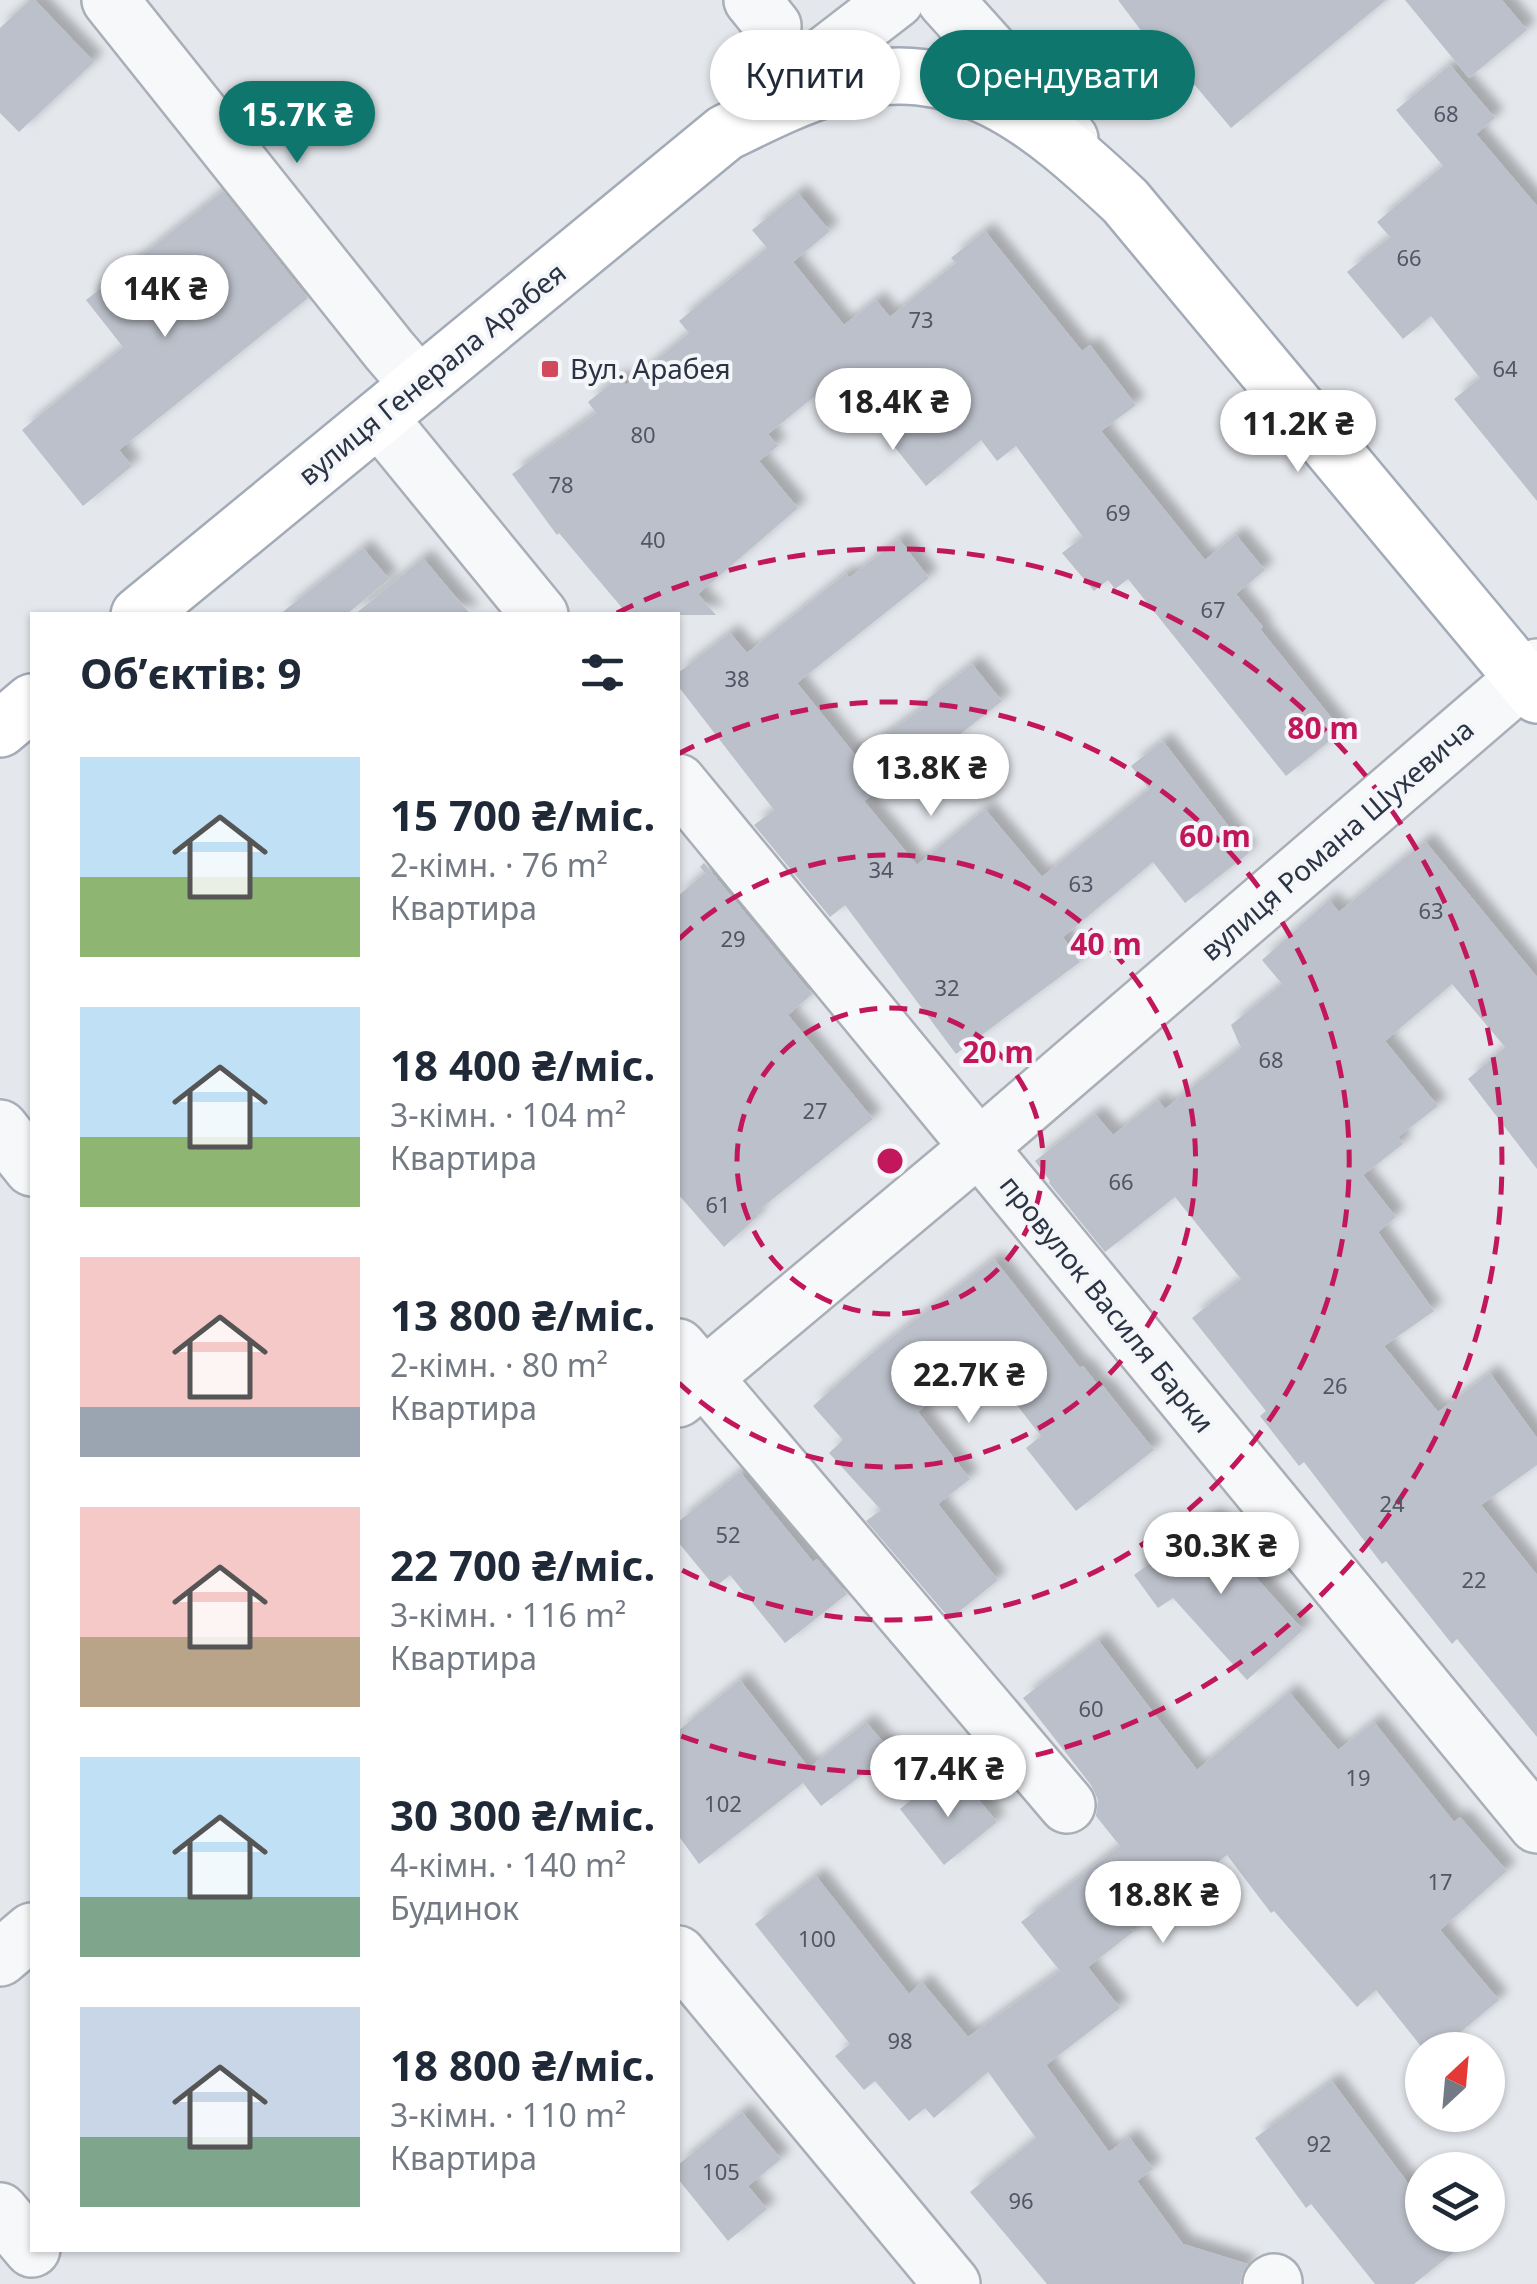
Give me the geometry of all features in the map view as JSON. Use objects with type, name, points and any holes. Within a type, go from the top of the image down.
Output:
[{"type":"main road","name":"вулиця Генерала Арабея","points":[[143,612],[726,132],[834,86],[884,76],[936,78],[1015,110],[1060,142],[1125,200],[1532,680]]},
{"type":"main road","points":[[0,729],[30,704]]},
{"type":"street","points":[[110,0],[377,335],[399,401],[538,612]]},
{"type":"street","points":[[857,30],[896,0]]},
{"type":"street","points":[[946,0],[1125,200]]},
{"type":"street","points":[[726,132],[741,120]]},
{"type":"street","name":"вулиця Романа Шухевича","points":[[686,1374],[978,1148],[1532,680]]},
{"type":"street","name":"провулок Василя Барки","points":[[680,784],[1537,1826]]},
{"type":"street","points":[[0,1128],[30,1166]]},
{"type":"street","points":[[686,1374],[1067,1805]]},
{"type":"street","points":[[0,1958],[30,1933]]},
{"type":"street","points":[[680,1956],[952,2284]]},
{"type":"street","points":[[0,2211],[30,2246]]},
{"type":"street","points":[[35,2252],[63,2284]]},
{"type":"building","points":[[30,0],[35,0],[94,62],[19,132],[0,113],[0,28]]},
{"type":"building","points":[[1118,0],[1386,0],[1231,128],[1195,85],[1195,30],[1141,30]]},
{"type":"building","points":[[1405,0],[1502,0],[1527,30],[1469,78]]},
{"type":"building","points":[[1450,65],[1495,118],[1476,134],[1537,206],[1537,501],[1454,399],[1480,378],[1431,316],[1403,339],[1347,272],[1390,237],[1377,222],[1443,166],[1396,110]]},
{"type":"building","points":[[223,191],[308,298],[119,450],[132,466],[83,506],[22,430],[123,347],[86,300]]},
{"type":"building","points":[[798,193],[830,231],[793,262],[844,325],[876,300],[890,317],[956,263],[951,258],[985,231],[1082,351],[1090,345],[1136,405],[1101,431],[1205,560],[1236,535],[1265,570],[1236,594],[1342,731],[1286,776],[1128,579],[1115,589],[1108,580],[1094,591],[1062,553],[1083,537],[1016,446],[997,461],[981,440],[926,486],[864,409],[858,414],[832,382],[768,434],[778,446],[759,461],[798,508],[698,594],[716,615],[625,612],[557,535],[512,474],[596,413],[588,402],[619,377],[626,385],[689,333],[679,321],[767,248],[752,230]]},
{"type":"building","points":[[899,539],[929,578],[797,683],[856,756],[927,705],[924,702],[972,664],[1002,701],[864,801],[917,865],[985,809],[1042,877],[1149,789],[1131,766],[1163,741],[1249,853],[1185,903],[1153,862],[1063,937],[1080,962],[956,1054],[845,905],[830,917],[754,825],[774,810],[680,689],[680,671],[730,633],[747,653],[846,573],[849,578]]},
{"type":"building","points":[[363,548],[389,579],[350,612],[283,612]]},
{"type":"building","points":[[423,558],[468,612],[358,612]]},
{"type":"building","points":[[1425,841],[1537,977],[1537,1169],[1468,1079],[1505,1047],[1452,984],[1385,1041],[1438,1106],[1398,1137],[1403,1144],[1363,1175],[1396,1217],[1378,1232],[1434,1311],[1384,1346],[1438,1412],[1490,1373],[1537,1438],[1537,1465],[1481,1505],[1537,1575],[1537,1737],[1457,1639],[1452,1644],[1386,1561],[1382,1564],[1304,1462],[1299,1466],[1260,1416],[1266,1411],[1192,1318],[1241,1279],[1175,1197],[1105,1252],[1035,1161],[1095,1114],[1113,1135],[1158,1100],[1165,1109],[1241,1048],[1231,1025],[1282,984],[1262,960],[1329,900],[1339,912]]},
{"type":"building","points":[[704,863],[812,994],[788,1015],[873,1119],[755,1213],[758,1216],[724,1247],[680,1196],[680,894],[705,873],[700,867]]},
{"type":"building","points":[[994,1259],[1080,1368],[1083,1366],[1101,1389],[1103,1386],[1154,1450],[1076,1511],[1026,1448],[1041,1436],[980,1358],[918,1412],[970,1479],[938,1504],[998,1580],[950,1619],[866,1521],[881,1510],[829,1453],[843,1440],[813,1406],[870,1355]]},
{"type":"building","points":[[740,1472],[813,1562],[817,1559],[847,1594],[785,1643],[730,1575],[715,1587],[680,1544],[680,1520]]},
{"type":"building","points":[[1213,1516],[1238,1550],[1234,1553],[1303,1630],[1247,1680],[1173,1598],[1158,1608],[1134,1575]]},
{"type":"building","points":[[1098,1640],[1197,1770],[1289,1692],[1338,1750],[1374,1722],[1454,1822],[1460,1817],[1507,1871],[1440,1930],[1499,2000],[1461,2032],[1410,2032],[1376,1990],[1357,2007],[1274,1911],[1271,1913],[1227,1855],[1130,1928],[1133,1932],[1088,1967],[1120,2008],[1046,2065],[1109,2152],[1129,2137],[1153,2169],[1137,2181],[1183,2244],[1248,2264],[1240,2284],[1047,2284],[970,2192],[1036,2138],[988,2072],[934,2118],[925,2108],[909,2121],[875,2081],[864,2090],[835,2056],[850,2044],[755,1924],[816,1876],[909,1994],[922,1982],[968,2037],[1060,1971],[1021,1922],[1120,1846],[1096,1816],[1098,1800],[1091,1785],[1023,1698]]},
{"type":"building","points":[[740,1680],[809,1768],[866,1722],[892,1752],[821,1806],[803,1783],[699,1864],[680,1838],[680,1729]]},
{"type":"building","points":[[935,1781],[952,1801],[969,1788],[997,1822],[944,1865],[900,1809]]},
{"type":"building","points":[[1332,2081],[1405,2179],[1405,2252],[1454,2252],[1414,2284],[1375,2284],[1311,2204],[1306,2208],[1255,2138]]},
{"type":"building","points":[[742,2112],[781,2159],[748,2186],[767,2209],[728,2241],[680,2181],[680,2163]]},
{"type":"place","name":"Вул. Арабея","points":[[550,369]]}]
